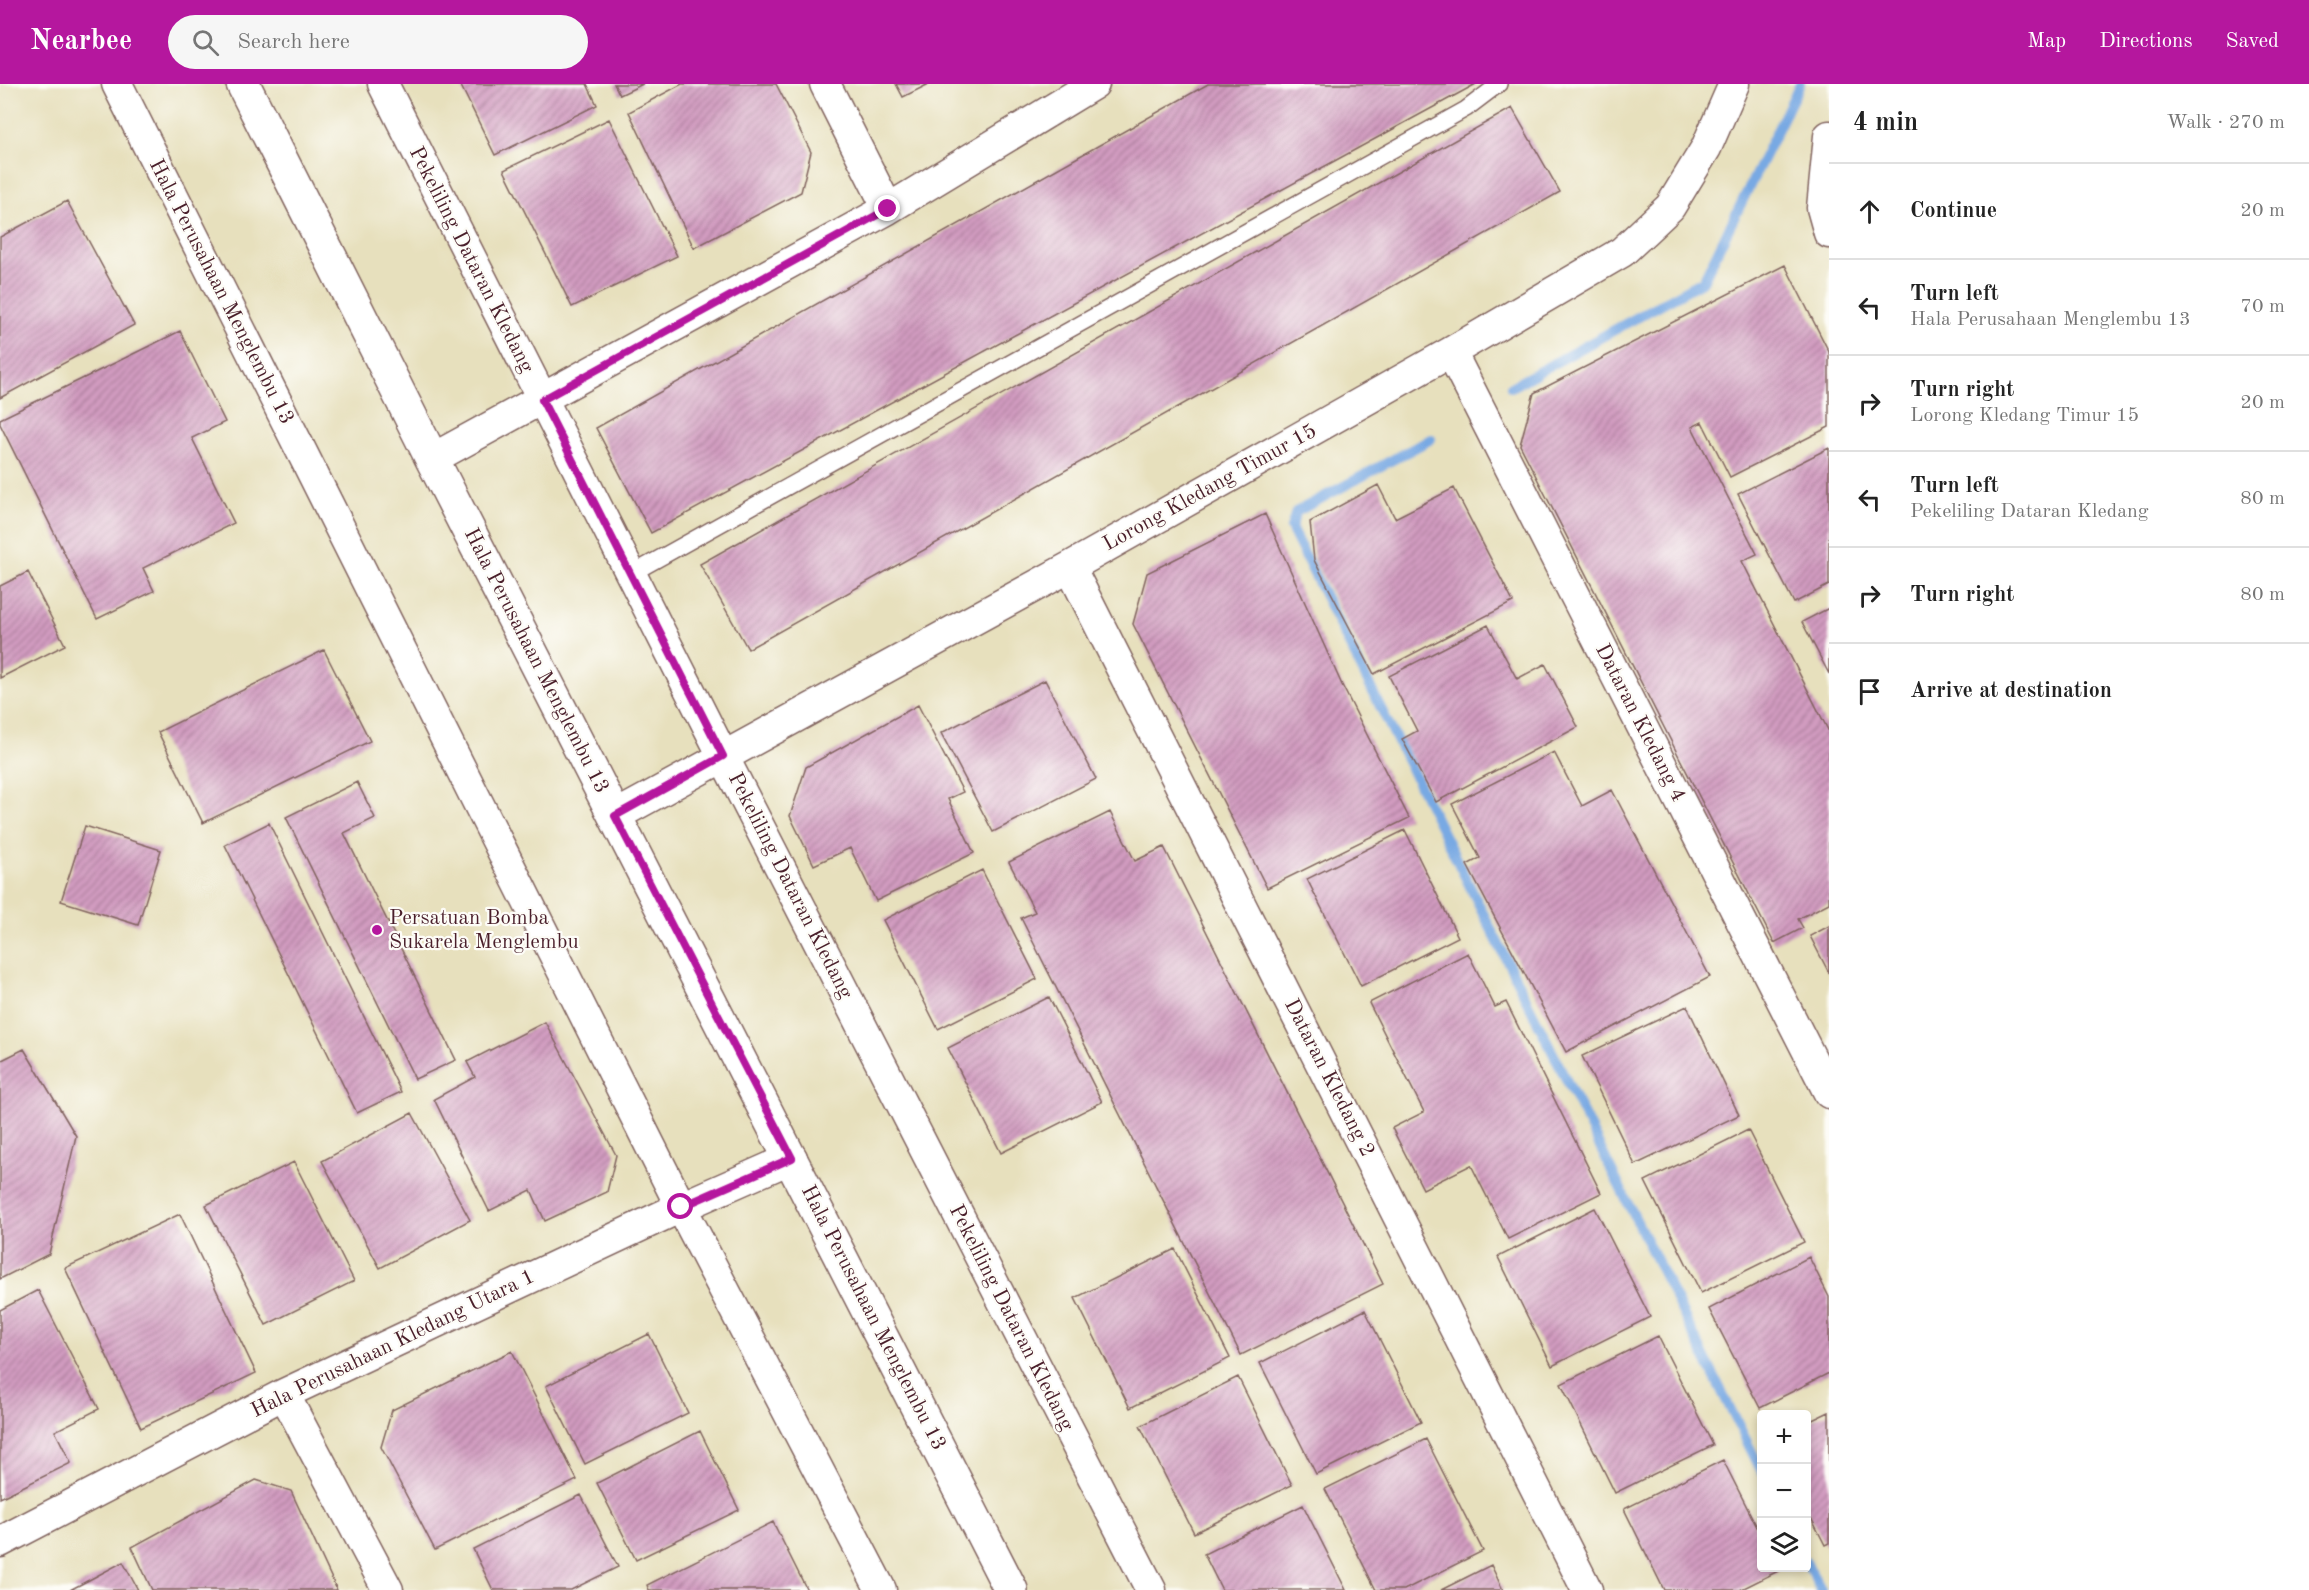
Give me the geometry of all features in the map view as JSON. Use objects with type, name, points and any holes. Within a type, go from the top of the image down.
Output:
[{"type":"street","name":"Hala Perusahaan Menglembu 13","points":[[117,84],[681,1207],[881,1590]]},
{"type":"street","name":"Hala Perusahaan Menglembu 13","points":[[243,84],[432,459],[792,1158],[1011,1590]]},
{"type":"street","name":"Pekeliling Dataran Kledang","points":[[383,84],[723,756],[1151,1590]]},
{"type":"street","points":[[825,84],[888,209]]},
{"type":"street","points":[[432,459],[888,209],[1094,84]]},
{"type":"street","name":"Lorong Kledang Timur 15","points":[[615,816],[1070,567],[1451,352],[1622,252],[1670,207],[1706,148],[1734,84]]},
{"type":"street","points":[[1829,136],[1822,208],[1829,233]]},
{"type":"street","name":"Dataran Kledang 4","points":[[1451,352],[1829,1093]]},
{"type":"street","name":"Dataran Kledang 2","points":[[1070,567],[1587,1590]]},
{"type":"street","name":"Hala Perusahaan Kledang Utara 1","points":[[0,1542],[284,1394],[681,1207],[792,1158]]},
{"type":"street","points":[[284,1394],[388,1590]]},
{"type":"lane","points":[[631,574],[1466,109],[1499,84]]},
{"type":"building","points":[[460,84],[587,84],[597,105],[495,155]]},
{"type":"building","points":[[614,84],[643,84],[620,95]]},
{"type":"building","points":[[682,84],[776,84],[811,152],[801,192],[694,248],[629,112]]},
{"type":"building","points":[[896,84],[929,84],[903,97]]},
{"type":"building","points":[[1208,84],[1476,84],[651,533],[596,428]]},
{"type":"building","points":[[1512,108],[1560,192],[748,649],[700,564]]},
{"type":"building","points":[[609,119],[677,256],[572,307],[504,170]]},
{"type":"building","points":[[67,201],[134,325],[0,398],[0,237]]},
{"type":"building","points":[[1785,265],[1829,352],[1829,427],[1730,477],[1702,422],[1692,427],[1757,554],[1742,561],[1829,732],[1829,903],[1798,919],[1803,928],[1774,943],[1520,445],[1534,393]]},
{"type":"building","points":[[180,331],[225,422],[192,438],[234,523],[143,568],[154,591],[97,619],[0,424],[0,419]]},
{"type":"building","points":[[1829,448],[1829,585],[1794,603],[1738,494]]},
{"type":"building","points":[[1378,485],[1395,518],[1454,488],[1513,602],[1374,674],[1314,560],[1310,522]]},
{"type":"building","points":[[1265,514],[1342,685],[1409,818],[1267,888],[1133,624],[1147,573]]},
{"type":"building","points":[[28,572],[65,645],[0,678],[0,586]]},
{"type":"building","points":[[1829,608],[1829,674],[1802,622]]},
{"type":"building","points":[[1488,625],[1517,679],[1545,664],[1578,727],[1436,802],[1402,739],[1417,731],[1389,676]]},
{"type":"building","points":[[324,650],[370,741],[203,823],[158,732]]},
{"type":"building","points":[[1045,680],[1096,779],[993,832],[941,733]]},
{"type":"building","points":[[918,705],[963,792],[948,799],[974,853],[876,901],[850,848],[814,865],[790,816],[806,767]]},
{"type":"building","points":[[1554,752],[1582,806],[1612,790],[1710,977],[1566,1052],[1467,865],[1480,858],[1452,804]]},
{"type":"building","points":[[357,782],[375,818],[344,833],[456,1060],[415,1079],[286,817]]},
{"type":"building","points":[[1110,812],[1135,861],[1164,847],[1383,1284],[1241,1355],[1021,918],[1035,912],[1009,862]]},
{"type":"building","points":[[269,823],[401,1092],[357,1113],[225,845]]},
{"type":"building","points":[[85,826],[161,850],[138,925],[61,901]]},
{"type":"building","points":[[1405,830],[1458,937],[1361,986],[1307,879]]},
{"type":"building","points":[[982,870],[1037,979],[938,1029],[883,920]]},
{"type":"building","points":[[1829,926],[1829,973],[1810,936]]},
{"type":"building","points":[[1468,953],[1495,1007],[1506,1002],[1601,1193],[1508,1239],[1471,1165],[1423,1189],[1392,1128],[1424,1112],[1369,1003]]},
{"type":"building","points":[[1049,997],[1102,1102],[1001,1153],[948,1048]]},
{"type":"building","points":[[1687,1006],[1739,1115],[1635,1165],[1582,1056]]},
{"type":"building","points":[[545,1022],[616,1155],[607,1192],[545,1221],[531,1190],[489,1211],[434,1099],[475,1077],[467,1062]]},
{"type":"building","points":[[24,1049],[76,1136],[49,1254],[0,1279],[0,1061]]},
{"type":"building","points":[[412,1113],[470,1220],[380,1268],[322,1161]]},
{"type":"building","points":[[1748,1130],[1804,1242],[1701,1293],[1645,1181]]},
{"type":"building","points":[[294,1162],[354,1281],[266,1325],[206,1205]]},
{"type":"building","points":[[1595,1208],[1650,1317],[1552,1366],[1498,1257]]},
{"type":"building","points":[[180,1214],[256,1373],[141,1428],[65,1268]]},
{"type":"building","points":[[1175,1249],[1230,1358],[1130,1408],[1075,1298]]},
{"type":"building","points":[[1809,1257],[1829,1297],[1829,1373],[1760,1408],[1709,1309]]},
{"type":"building","points":[[38,1290],[99,1409],[55,1431],[71,1463],[0,1498],[0,1310]]},
{"type":"building","points":[[1365,1310],[1421,1422],[1316,1474],[1260,1363]]},
{"type":"building","points":[[649,1334],[688,1413],[585,1464],[546,1386]]},
{"type":"building","points":[[1658,1336],[1713,1445],[1615,1493],[1561,1384]]},
{"type":"building","points":[[512,1351],[577,1480],[435,1550],[381,1447],[392,1410]]},
{"type":"building","points":[[1238,1377],[1292,1485],[1194,1533],[1140,1426]]},
{"type":"building","points":[[1829,1412],[1829,1543],[1825,1545],[1811,1518],[1811,1421]]},
{"type":"building","points":[[700,1431],[739,1510],[636,1560],[597,1483]]},
{"type":"building","points":[[1426,1439],[1483,1551],[1404,1590],[1376,1590],[1325,1489]]},
{"type":"building","points":[[1723,1460],[1757,1527],[1757,1572],[1776,1572],[1740,1590],[1664,1590],[1624,1509]]},
{"type":"building","points":[[256,1480],[291,1491],[337,1590],[152,1590],[132,1547]]},
{"type":"building","points":[[581,1495],[618,1567],[571,1590],[493,1590],[473,1549]]},
{"type":"building","points":[[1303,1505],[1346,1590],[1222,1590],[1204,1554]]},
{"type":"building","points":[[773,1522],[807,1590],[649,1590],[647,1585]]},
{"type":"building","points":[[123,1562],[138,1590],[70,1590]]},
{"type":"building","points":[[1491,1565],[1503,1590],[1441,1590]]},
{"type":"waterway","points":[[1511,387],[1703,281],[1800,84]]},
{"type":"waterway","points":[[1431,439],[1296,512],[1291,528],[1758,1464]]},
{"type":"waterway","points":[[1811,1571],[1821,1590]]},
{"type":"place","name":"Persatuan Bomba Sukarela Menglembu","points":[[377,930]]},
{"type":"route","points":[[681,1207],[792,1158],[615,816],[723,756],[542,400],[888,209]]}]
